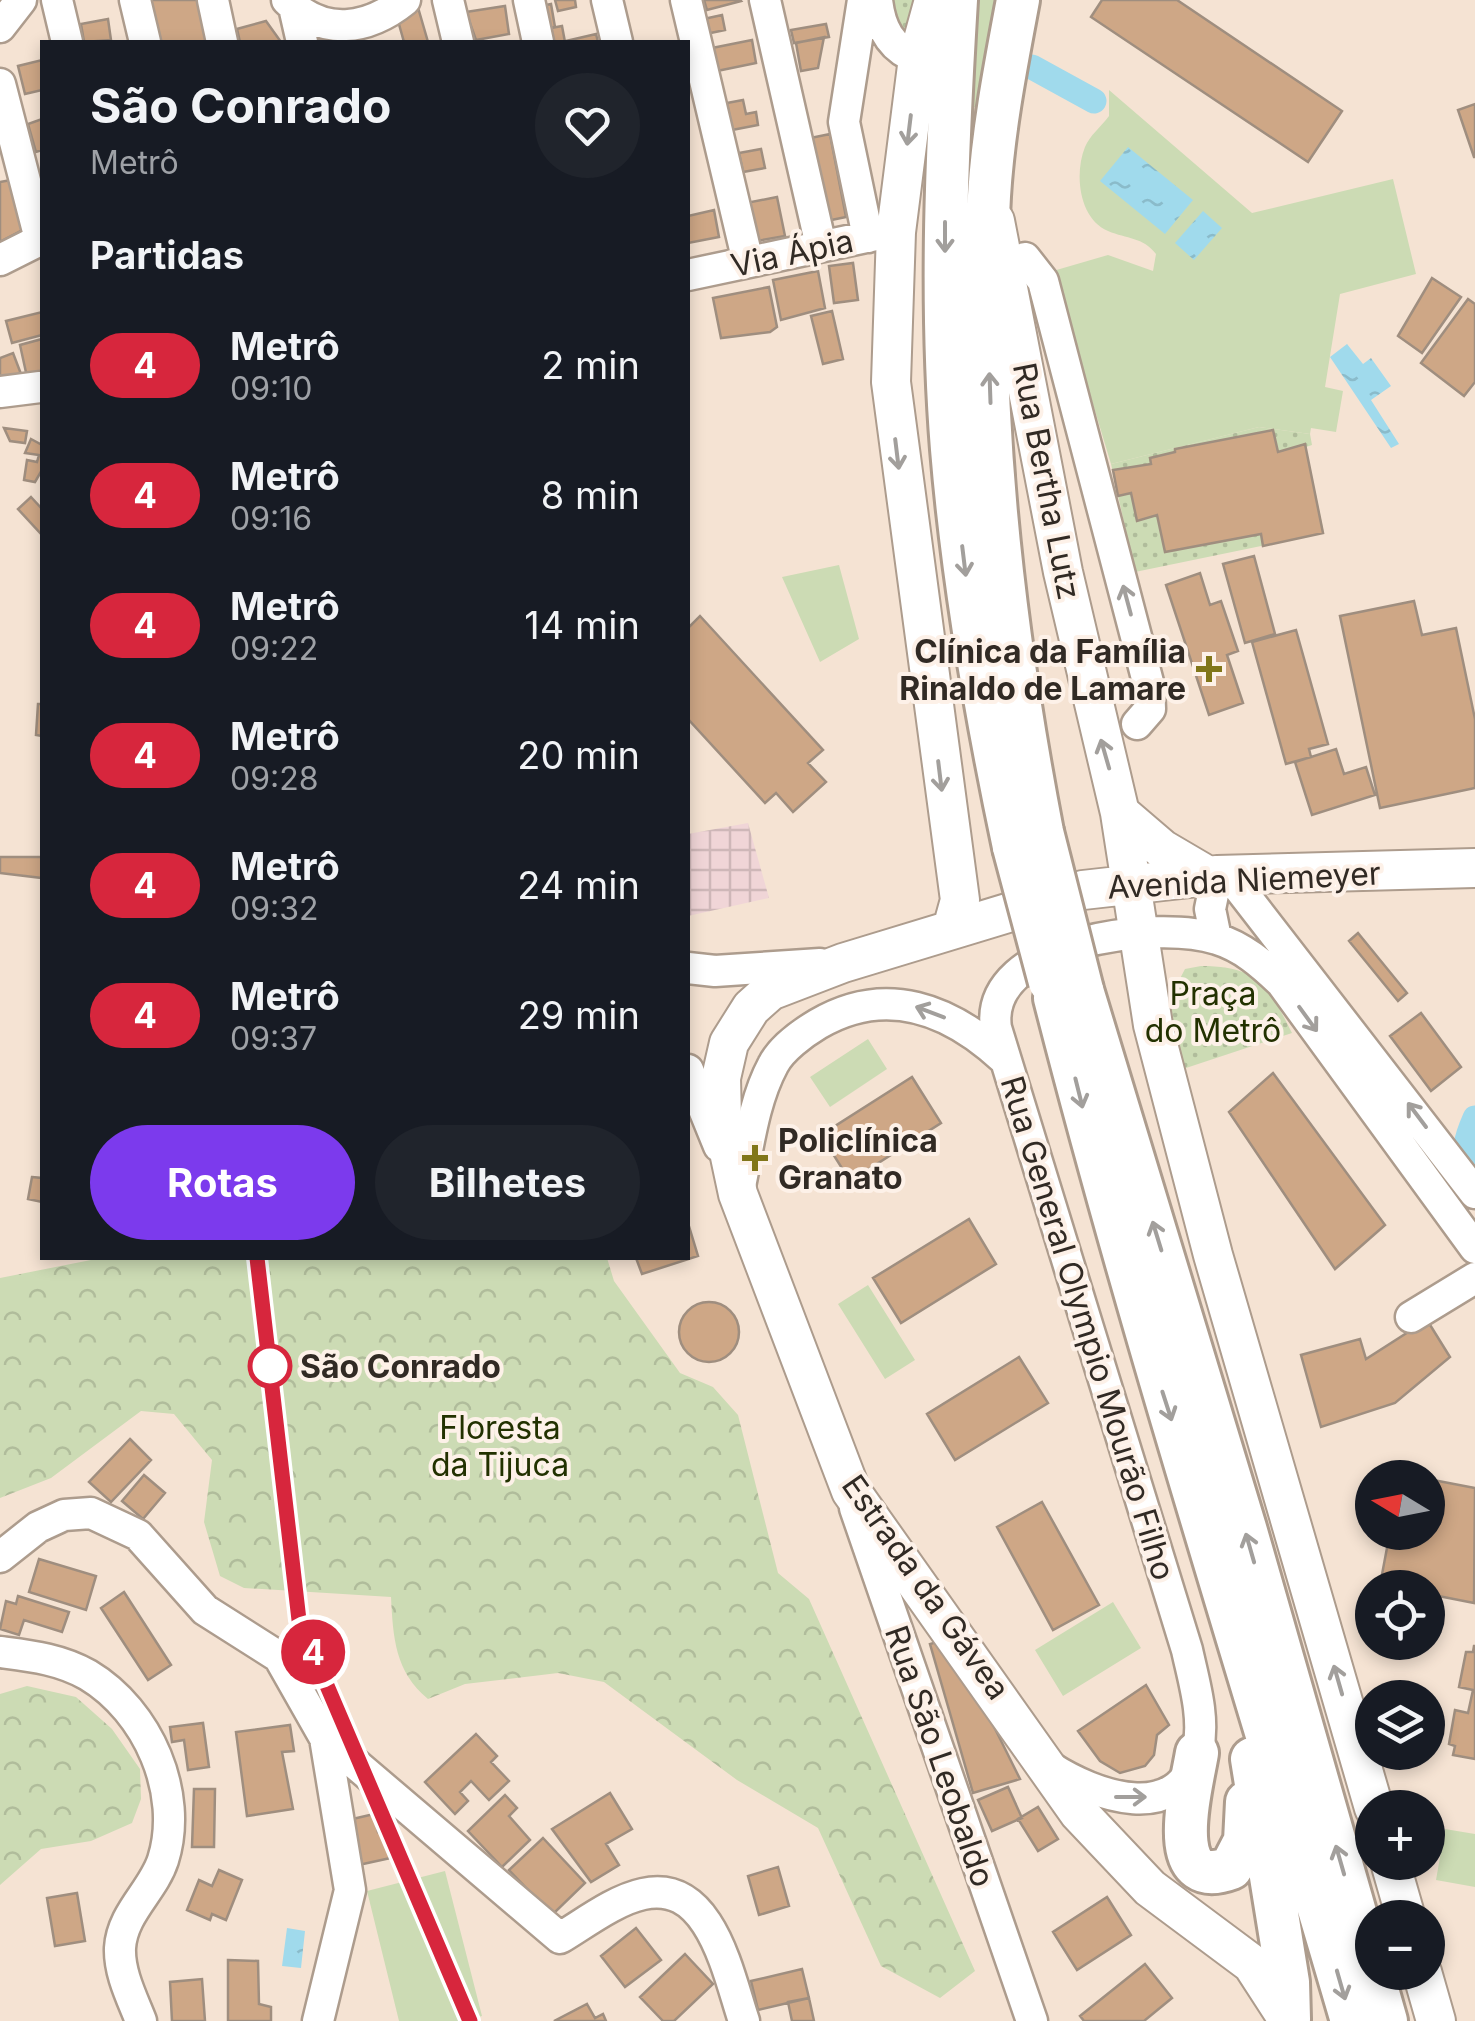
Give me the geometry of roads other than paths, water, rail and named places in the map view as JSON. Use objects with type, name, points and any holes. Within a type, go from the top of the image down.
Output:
[{"type":"highway","points":[[956,0],[945,233],[952,446],[976,653],[1068,994],[1156,1372],[1240,1634],[1352,2021]]},
{"type":"highway","points":[[1018,0],[1002,84],[989,195],[989,388],[996,520],[1024,738],[1028,840]]},
{"type":"highway","points":[[1068,994],[1239,1510],[1386,2021]]},
{"type":"highway","points":[[1240,1634],[1250,1752],[1288,1982],[1289,2020]]},
{"type":"highway","points":[[1198,1753],[1185,1823],[1188,1859],[1210,1874],[1232,1868],[1245,1841],[1250,1752]]},
{"type":"main road","points":[[934,0],[918,58],[882,234],[890,382],[960,900],[952,929]]},
{"type":"main road","name":"Rua Bertha Lutz","points":[[989,195],[1075,626],[1120,813],[1132,884]]},
{"type":"main road","points":[[1120,813],[1162,850],[1218,875]]},
{"type":"main road","name":"Avenida Niemeyer","points":[[738,1194],[722,1120],[721,1078],[729,1043],[751,1008],[770,991],[843,963],[1083,890],[1218,875],[1475,868]]},
{"type":"main road","points":[[1132,884],[1154,1025],[1213,1255],[1369,1790]]},
{"type":"main road","name":"Estrada da Gávea","points":[[738,1194],[851,1491],[1110,1850],[1150,1888],[1234,1946],[1268,1983],[1289,2020]]},
{"type":"main road","points":[[1427,1990],[1436,2021]]},
{"type":"street","points":[[0,27],[21,0]]},
{"type":"street","points":[[57,0],[67,40]]},
{"type":"street","points":[[135,0],[145,40]]},
{"type":"street","points":[[214,0],[222,40]]},
{"type":"street","points":[[448,0],[458,40]]},
{"type":"street","points":[[529,0],[538,40]]},
{"type":"street","points":[[607,0],[617,40]]},
{"type":"street","points":[[686,0],[748,262]]},
{"type":"street","points":[[765,0],[821,246]]},
{"type":"street","points":[[862,0],[844,122],[882,234]]},
{"type":"street","points":[[877,0],[880,26],[903,53],[918,58]]},
{"type":"street","points":[[290,4],[334,25],[391,20]]},
{"type":"street","points":[[290,4],[301,40]]},
{"type":"street","points":[[0,84],[40,235]]},
{"type":"street","name":"Via Ápia","points":[[690,275],[882,234]]},
{"type":"street","points":[[0,260],[40,240]]},
{"type":"street","name":"Rua Bertha Lutz","points":[[1026,258],[1043,282],[1149,686],[1150,709],[1137,724]]},
{"type":"street","points":[[0,392],[40,388]]},
{"type":"street","points":[[1216,938],[1210,908],[1218,875]]},
{"type":"street","points":[[1218,875],[1475,1193]]},
{"type":"street","points":[[1010,1064],[994,1012],[997,998],[1014,974],[1052,954],[1139,933],[1216,938],[1256,959],[1281,982],[1475,1248]]},
{"type":"street","name":"Avenida Niemeyer","points":[[690,968],[715,971],[843,963]]},
{"type":"street","name":"Rua General Olympio Mourão Filho","points":[[738,1194],[758,1104],[774,1062],[806,1032],[840,1012],[881,1002],[920,1007],[963,1025],[1010,1064],[1187,1650],[1198,1706],[1198,1753]]},
{"type":"street","name":"Estrada da Gávea","points":[[690,1075],[738,1194]]},
{"type":"street","points":[[1411,1316],[1475,1278]]},
{"type":"street","name":"Rua São Leobaldo","points":[[851,1491],[1032,2021]]},
{"type":"street","points":[[0,1557],[38,1527],[64,1515],[91,1514],[118,1522],[138,1536],[205,1610],[279,1657],[326,1738],[560,1938],[642,1894],[682,1898],[704,1918],[717,1943],[744,2021]]},
{"type":"street","points":[[0,1652],[62,1663],[88,1676],[130,1713],[160,1765],[169,1800],[169,1835],[162,1864],[134,1908],[120,1947],[122,1969],[141,2021]]},
{"type":"street","points":[[318,2021],[350,1890],[326,1738]]},
{"type":"street","points":[[1044,1762],[1081,1787],[1136,1801],[1176,1784],[1198,1753]]},
{"type":"water","points":[[1128,147],[1193,200],[1165,234],[1100,181]]},
{"type":"water","points":[[1203,211],[1222,228],[1194,260],[1175,243]]},
{"type":"water","points":[[1347,344],[1363,364],[1371,358],[1391,386],[1371,400],[1399,444],[1391,448],[1330,357]]},
{"type":"water","points":[[287,1928],[305,1931],[301,1968],[282,1966]]},
{"type":"waterway","points":[[1032,67],[1094,101]]},
{"type":"waterway","points":[[1475,1118],[1466,1151],[1475,1169]]},
{"type":"metro line","name":"4","points":[[257,1260],[299,1620],[470,2021]]},
{"type":"place","name":"Clínica da Família Rinaldo de Lamare","points":[[1209,669]]},
{"type":"place","name":"Policlínica Granato","points":[[755,1158]]},
{"type":"place","name":"São Conrado","points":[[270,1366]]},
{"type":"park label","name":"Praça do Metrô","points":[[1213,1012]]},
{"type":"park label","name":"Floresta da Tijuca","points":[[500,1446]]}]
